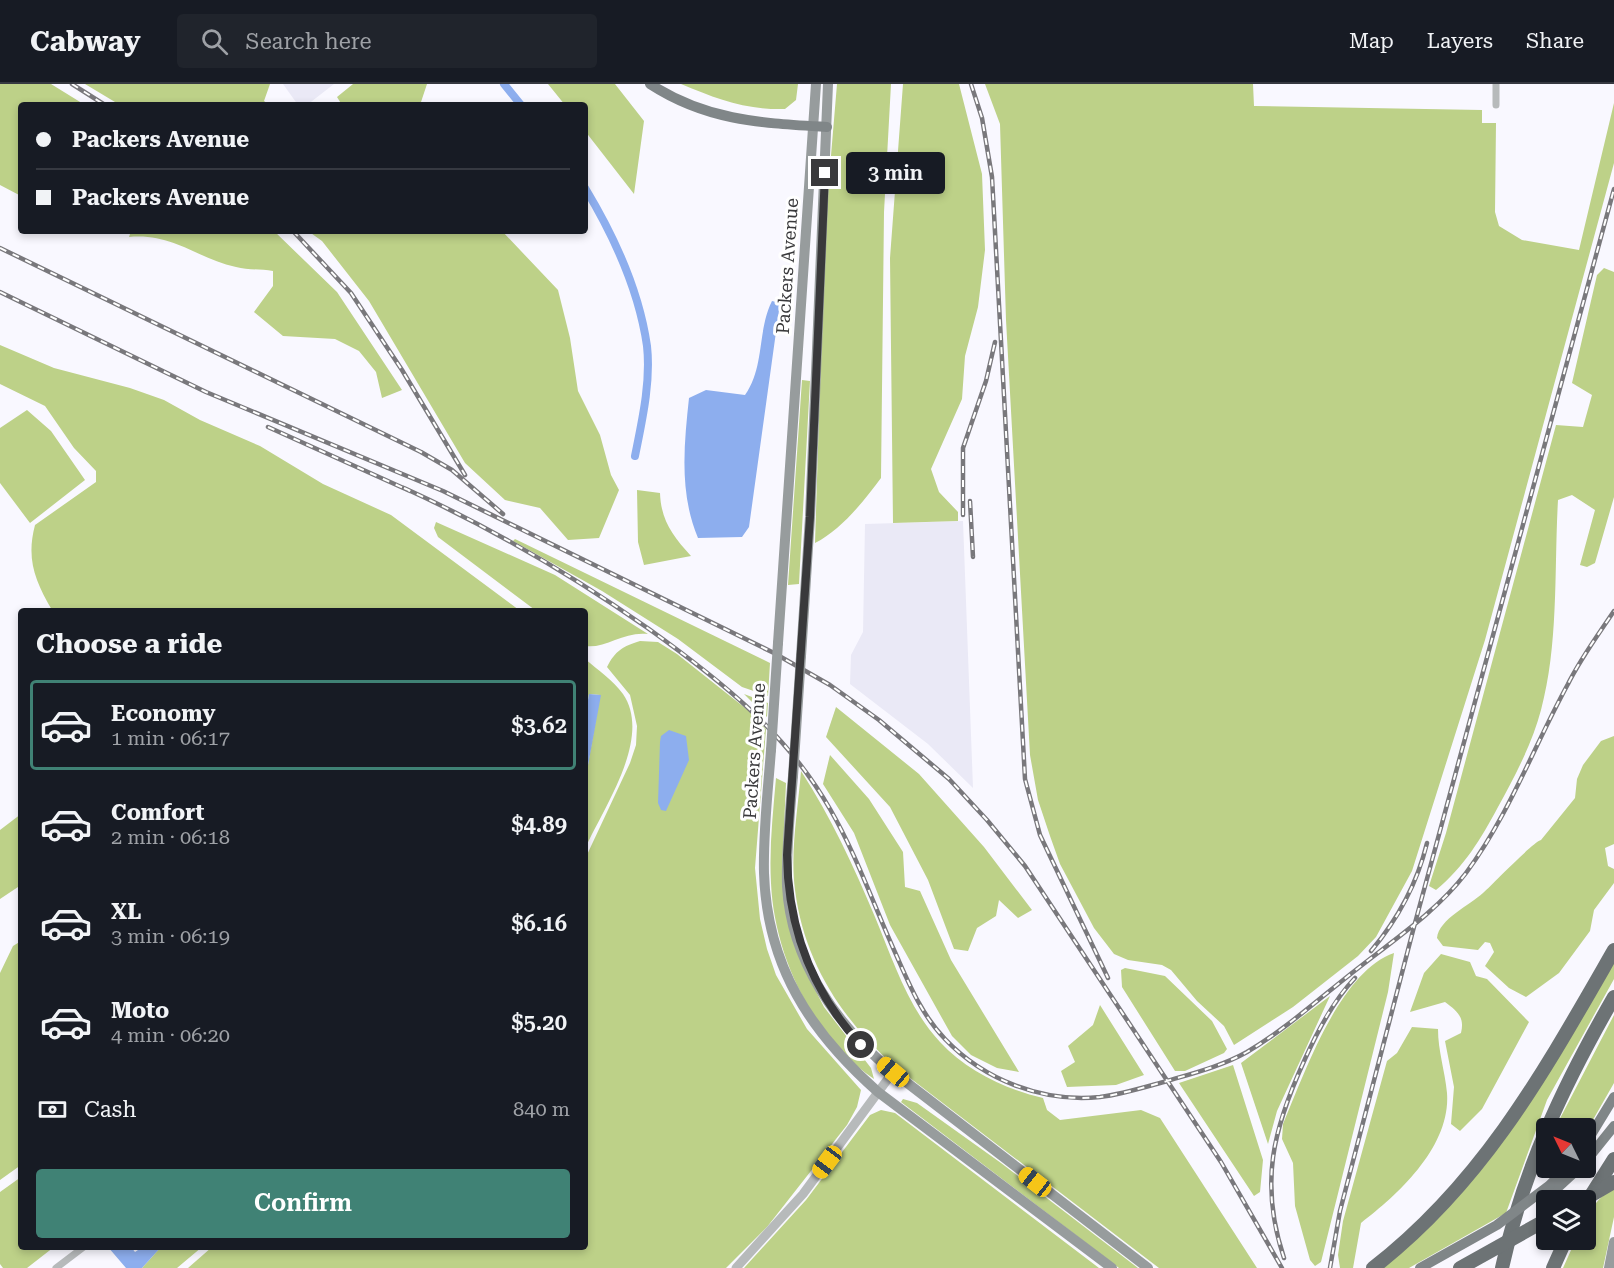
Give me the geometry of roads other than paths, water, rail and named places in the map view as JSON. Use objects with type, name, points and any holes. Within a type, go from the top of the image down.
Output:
[{"type":"highway","points":[[1373,1268],[1403,1244],[1462,1185],[1497,1142],[1542,1076],[1614,950]]},
{"type":"highway","points":[[1502,1268],[1510,1230],[1534,1153],[1571,1074],[1614,997]]},
{"type":"highway","points":[[1595,1190],[1614,1159]]},
{"type":"highway","points":[[1596,1192],[1614,1182]]},
{"type":"highway","points":[[1460,1268],[1536,1226]]},
{"type":"main road","points":[[650,84],[685,104],[716,115],[745,121],[827,127]]},
{"type":"main road","name":"Packers Avenue","points":[[816,84],[764,872],[770,925],[780,958],[812,1022],[843,1061],[878,1092],[1112,1268]]},
{"type":"main road","name":"Packers Avenue","points":[[828,84],[810,517],[788,889],[801,948],[832,1011],[861,1045],[1148,1268]]},
{"type":"main road","points":[[1596,1127],[1614,1097]]},
{"type":"main road","points":[[1596,1148],[1614,1126]]},
{"type":"main road","points":[[1435,1268],[1508,1226],[1552,1188],[1559,1178]]},
{"type":"main road","points":[[1420,1268],[1512,1215],[1565,1178]]},
{"type":"main road","points":[[1609,1268],[1614,1242]]},
{"type":"street","points":[[1496,84],[1496,105]]},
{"type":"street","points":[[736,1268],[803,1194],[893,1072]]},
{"type":"street","points":[[56,1268],[80,1250]]},
{"type":"water","points":[[772,301],[780,303],[749,527],[742,537],[698,538],[685,486],[689,398],[706,390],[745,395],[756,373],[764,324]]},
{"type":"water","points":[[589,694],[601,695],[588,766]]},
{"type":"water","points":[[669,730],[686,736],[689,760],[666,811],[661,810],[658,803],[660,742],[661,736]]},
{"type":"water","points":[[111,1250],[133,1250],[135,1252],[158,1250],[142,1268],[126,1268]]},
{"type":"waterway","points":[[504,84],[519,102]]},
{"type":"waterway","points":[[588,193],[606,225],[632,284],[647,346],[648,373],[645,401],[635,456]]},
{"type":"railway","points":[[72,84],[100,102]]},
{"type":"railway","points":[[971,84],[982,118],[992,177],[1025,779],[1040,835],[1108,978]]},
{"type":"railway","points":[[1330,1268],[1340,1211],[1415,923],[1614,189]]},
{"type":"railway","points":[[296,234],[351,293],[402,370],[465,475]]},
{"type":"railway","points":[[0,248],[421,452],[452,470],[503,514]]},
{"type":"railway","points":[[0,292],[206,392],[443,491],[774,653],[830,685],[879,720],[949,779],[1025,866],[1221,1162],[1282,1268]]},
{"type":"railway","points":[[963,515],[963,448],[986,381],[995,342]]},
{"type":"railway","points":[[268,427],[410,491]]},
{"type":"railway","points":[[404,488],[499,536],[590,590],[675,648],[750,709],[793,756],[813,781],[830,809],[856,861],[910,985],[936,1029],[961,1054],[996,1077],[1016,1086],[1057,1096],[1079,1098],[1117,1094],[1198,1072],[1237,1057],[1289,1023],[1429,912],[1455,887],[1481,851],[1508,804],[1573,674],[1614,611]]},
{"type":"railway","points":[[970,501],[973,557]]},
{"type":"railway","points":[[1371,951],[1390,926],[1412,887],[1427,843]]},
{"type":"railway","points":[[1284,1258],[1276,1231],[1272,1205],[1271,1181],[1278,1133],[1294,1085],[1315,1037],[1333,1006],[1355,978]]}]
